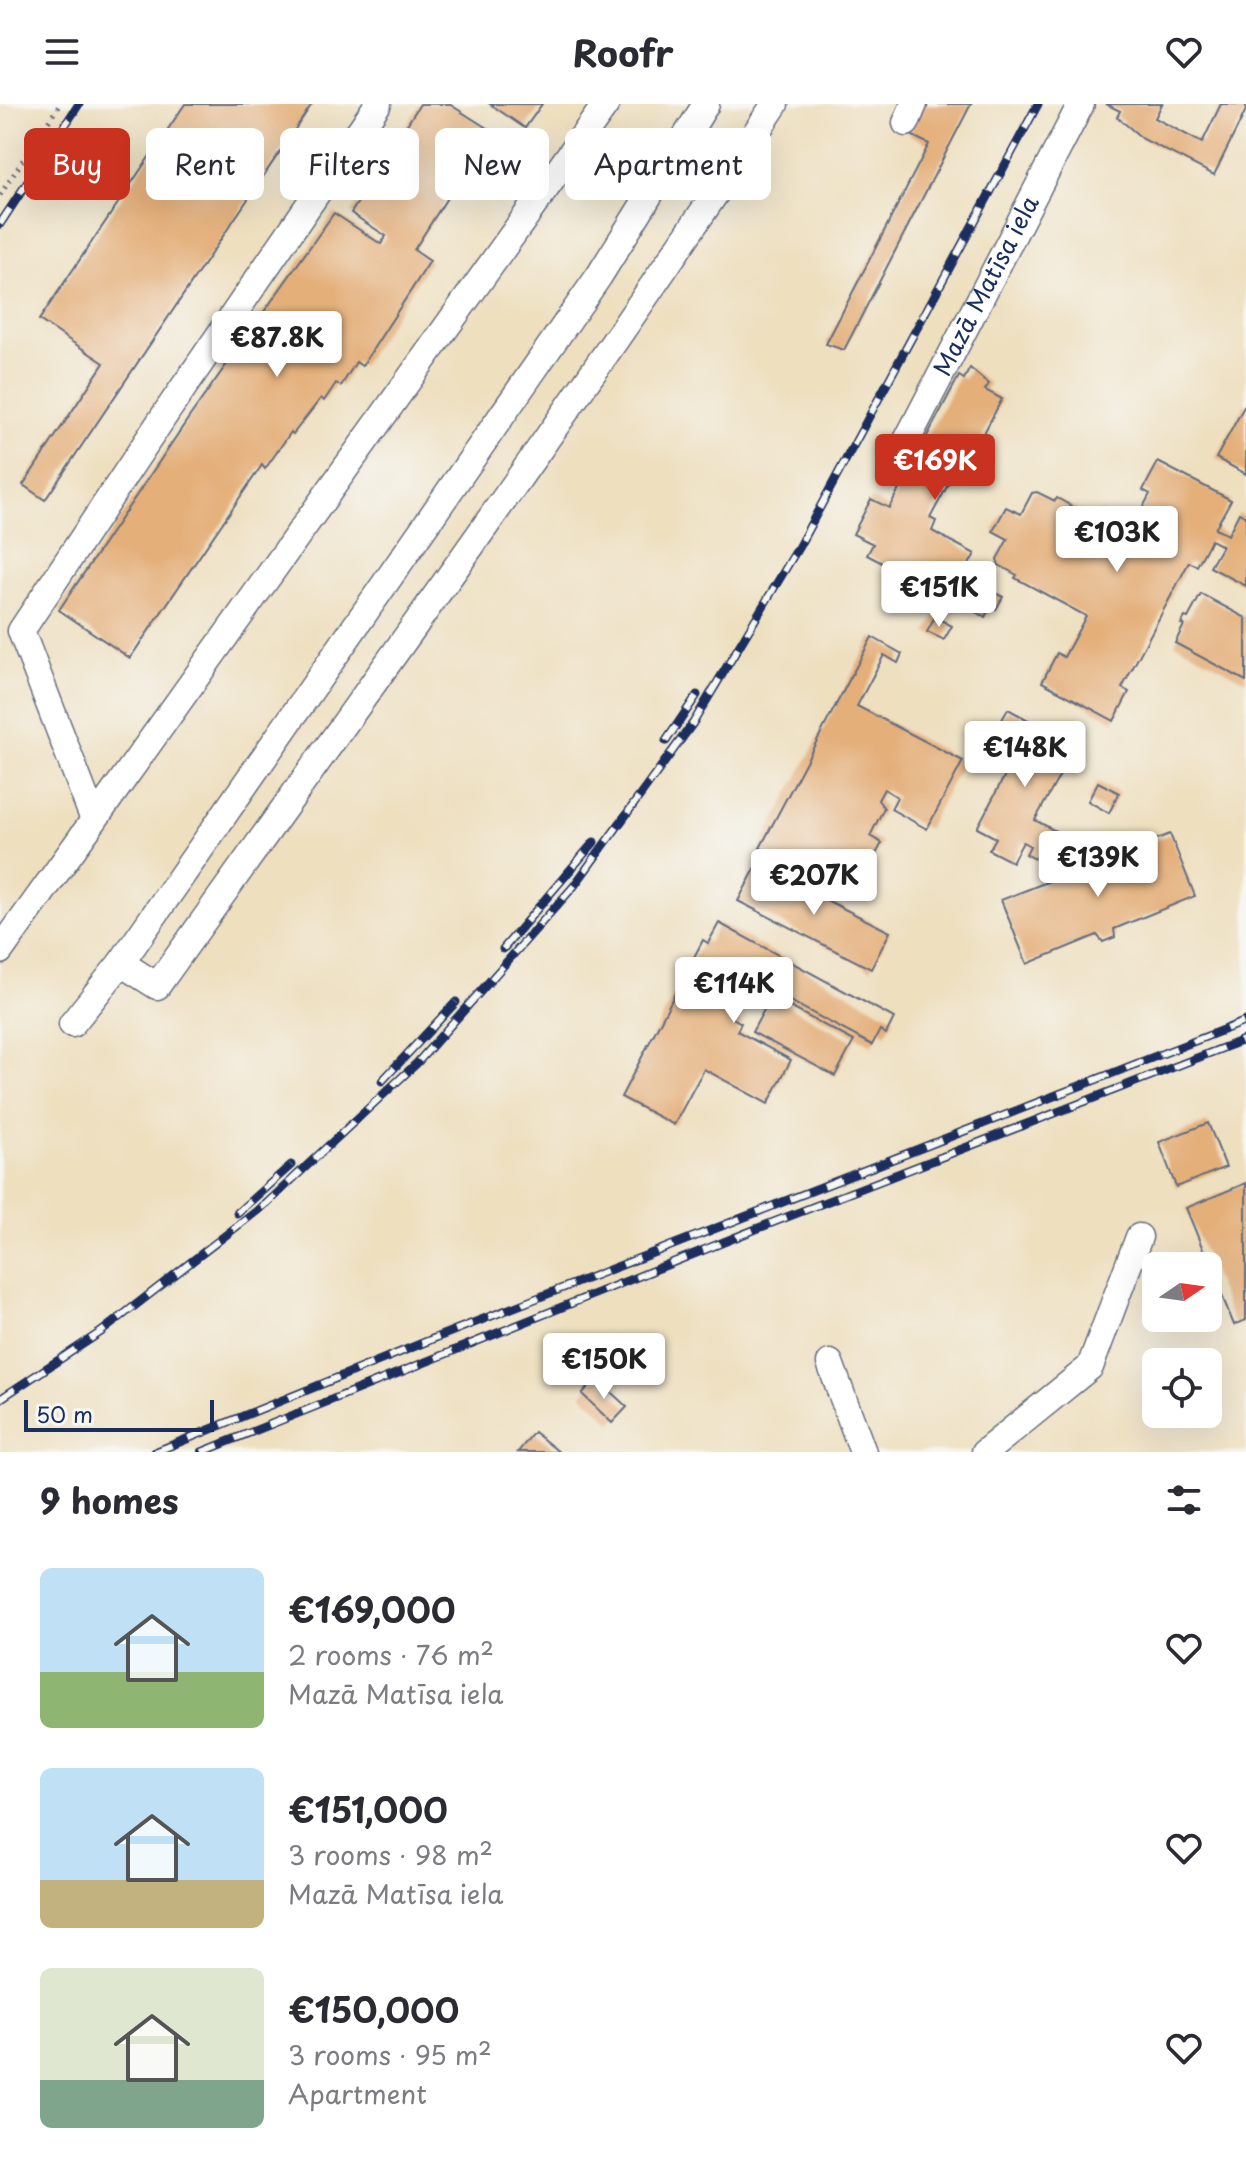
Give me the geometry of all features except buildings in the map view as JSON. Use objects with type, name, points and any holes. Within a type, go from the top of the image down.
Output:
[{"type":"street","points":[[94,820],[21,631],[378,104]]},
{"type":"street","points":[[0,951],[606,104]]},
{"type":"street","points":[[72,1024],[121,963],[337,657],[599,276],[706,104]]},
{"type":"street","points":[[121,963],[157,986],[685,240],[775,104]]},
{"type":"street","name":"Mazā Matīsa iela","points":[[892,469],[1081,104]]},
{"type":"street","points":[[985,1452],[1090,1367],[1139,1237]]},
{"type":"street","points":[[830,1363],[863,1452]]},
{"type":"path","points":[[0,195],[60,104]]},
{"type":"railway","points":[[0,224],[79,104]]},
{"type":"railway","points":[[0,1399],[101,1332],[267,1203],[417,1063],[574,886],[693,723],[798,548],[1038,104]]},
{"type":"railway","points":[[666,741],[697,695]]},
{"type":"railway","points":[[503,949],[594,842]]},
{"type":"railway","points":[[382,1081],[456,1002]]},
{"type":"railway","points":[[155,1452],[435,1338],[1246,1021]]},
{"type":"railway","points":[[202,1452],[756,1229],[1246,1039]]},
{"type":"railway","points":[[237,1213],[291,1165]]}]
